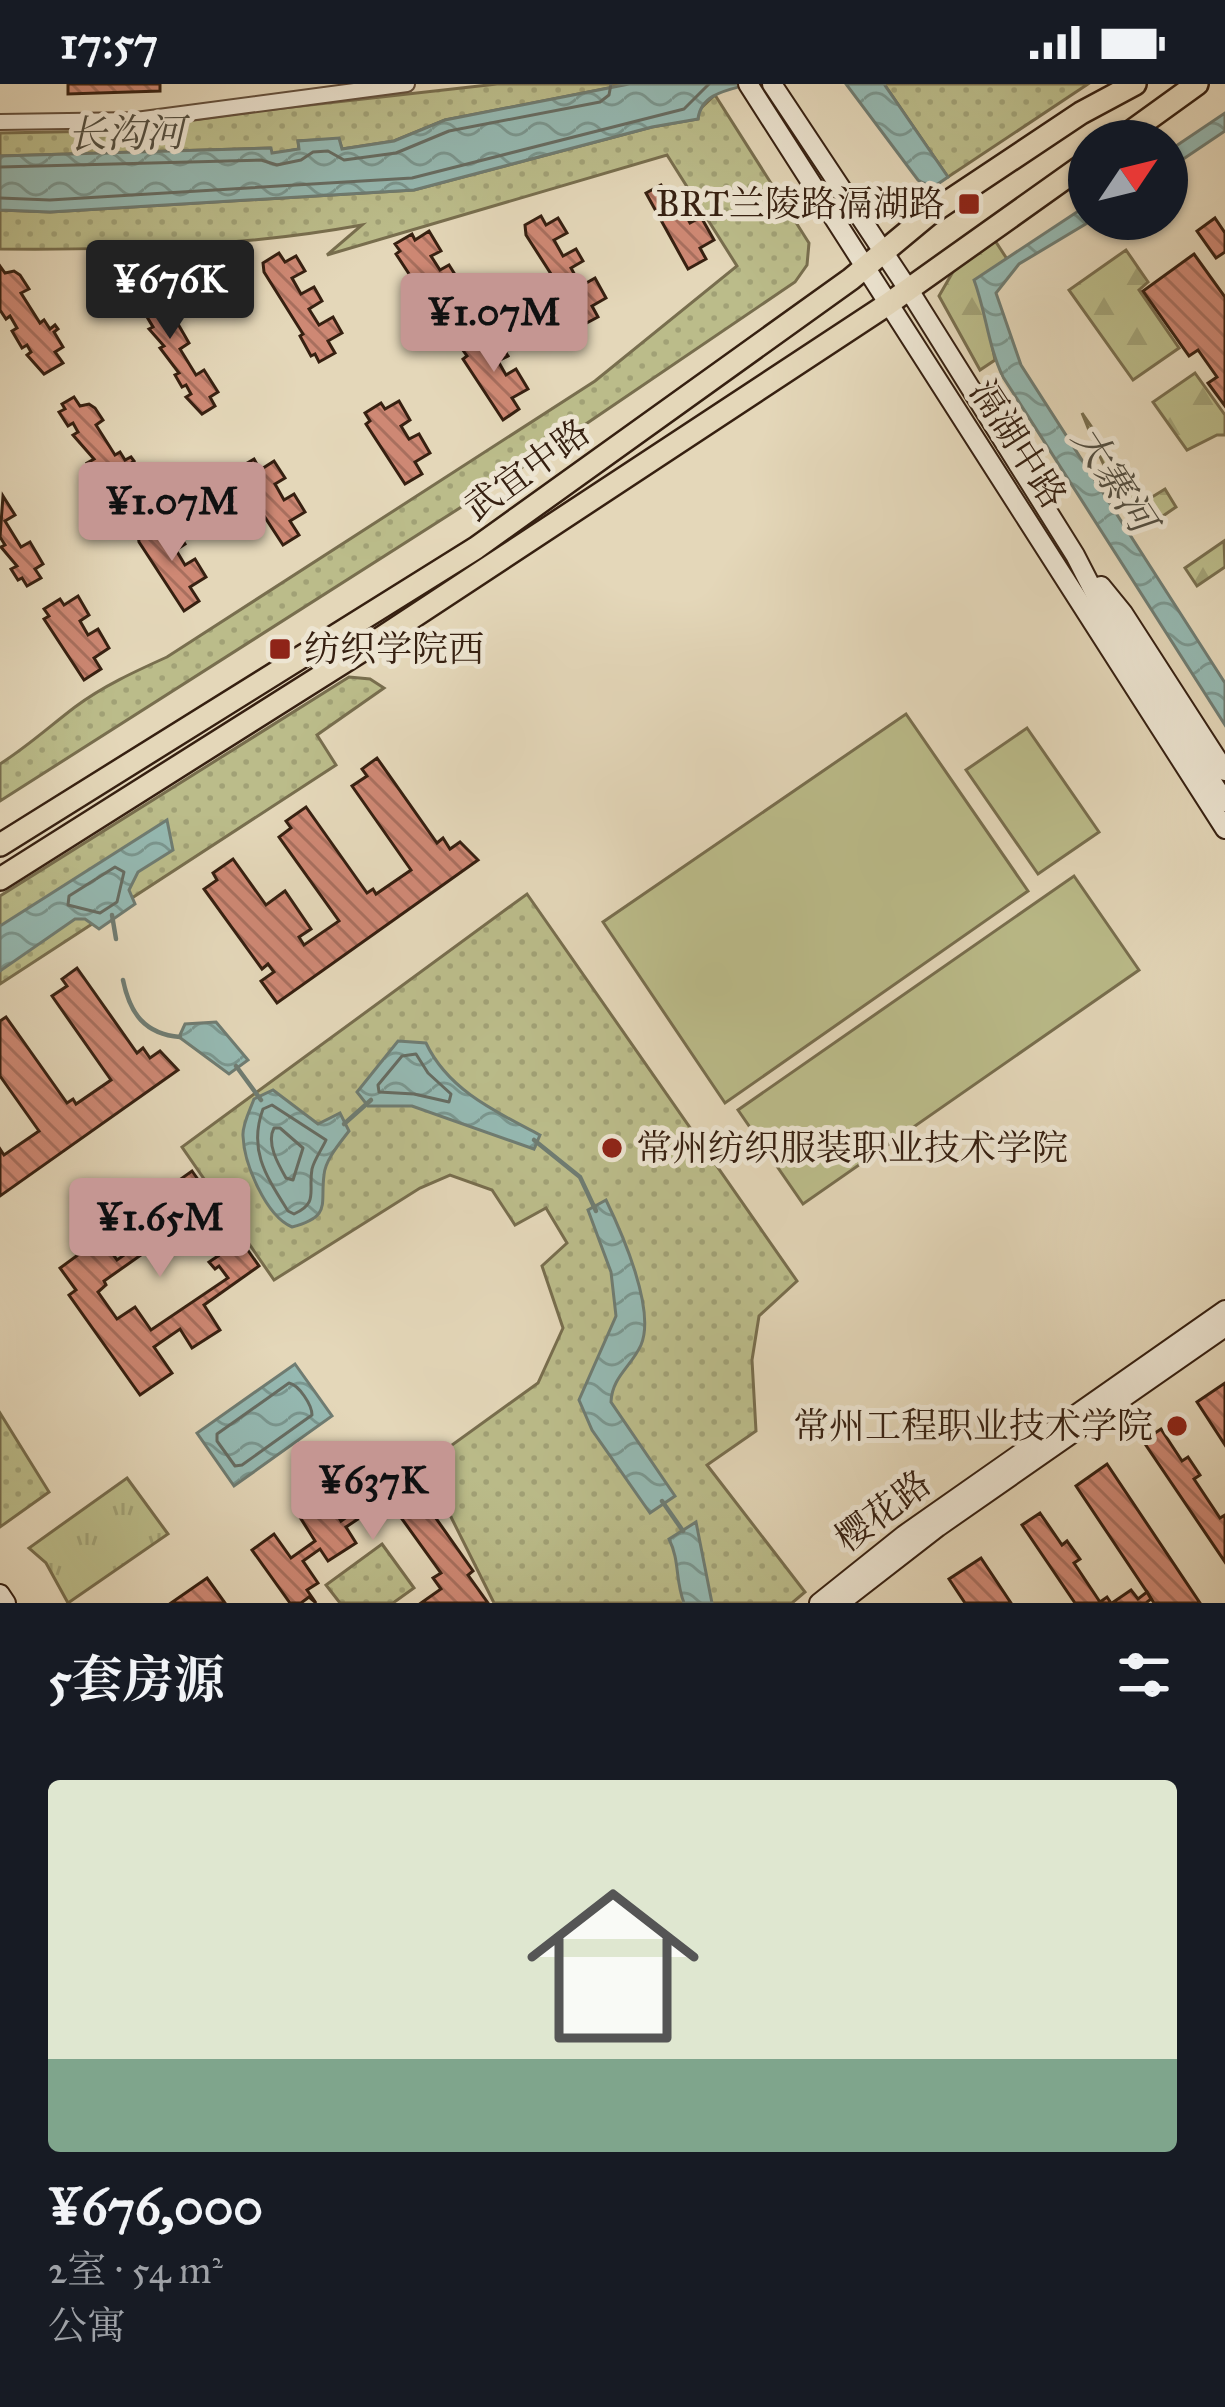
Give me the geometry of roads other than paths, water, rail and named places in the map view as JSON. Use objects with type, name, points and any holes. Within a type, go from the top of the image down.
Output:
[{"type":"main road","name":"武宜中路","points":[[0,845],[476,548],[864,268],[928,215],[1081,113],[1135,84]]},
{"type":"main road","points":[[1147,120],[1196,84]]},
{"type":"main road","name":"滆湖中路","points":[[775,88],[908,288],[1075,555],[1110,623],[1225,802]]},
{"type":"main road","name":"滆湖中路","points":[[751,90],[1225,829]]},
{"type":"main road","points":[[908,288],[1068,176]]},
{"type":"main road","name":"武宜中路","points":[[0,879],[369,646],[908,288]]},
{"type":"main road","points":[[1075,555],[1123,613],[1225,771]]},
{"type":"main road","name":"樱花路","points":[[818,1603],[923,1521],[1225,1310]]},
{"type":"main road","name":"樱花路","points":[[840,1603],[938,1527],[1225,1327]]},
{"type":"main road","points":[[0,1594],[6,1603]]},
{"type":"street","points":[[0,122],[136,120],[407,84]]},
{"type":"water","points":[[629,84],[750,84],[710,98],[698,119],[414,190],[50,212],[0,210],[0,156],[271,148],[272,153],[299,149],[298,141],[339,138],[342,149],[394,141],[445,120]]},
{"type":"water","points":[[846,84],[884,84],[948,177],[932,188],[918,180]]},
{"type":"water","points":[[1225,113],[1225,131],[1188,156],[1188,138]]},
{"type":"water","points":[[1068,218],[1068,235],[1019,264],[996,293],[1021,365],[1225,683],[1225,725],[1003,377],[974,280]]},
{"type":"water","points":[[167,820],[173,850],[138,872],[129,890],[135,904],[99,929],[85,919],[75,919],[0,971],[0,926]]},
{"type":"water","points":[[216,1022],[248,1060],[229,1074],[179,1037],[185,1024]]},
{"type":"water","points":[[398,1041],[426,1043],[460,1087],[540,1135],[534,1149],[412,1106],[368,1106],[357,1092]]},
{"type":"water","points":[[273,1090],[318,1124],[340,1113],[349,1131],[327,1163],[319,1214],[292,1227],[265,1201],[244,1147],[244,1127],[254,1099]]},
{"type":"water","points":[[606,1200],[635,1272],[644,1312],[641,1345],[618,1379],[611,1402],[675,1496],[650,1513],[592,1430],[579,1400],[616,1316],[611,1272],[588,1210]]},
{"type":"water","points":[[295,1364],[332,1416],[234,1486],[197,1433]]},
{"type":"water","points":[[696,1522],[712,1603],[684,1603],[669,1539]]},
{"type":"waterway","points":[[112,915],[116,939]]},
{"type":"waterway","points":[[123,980],[141,1020],[157,1032],[180,1037]]},
{"type":"waterway","points":[[236,1066],[261,1100]]},
{"type":"waterway","points":[[344,1124],[371,1100]]},
{"type":"waterway","points":[[534,1140],[580,1177],[596,1211]]},
{"type":"waterway","points":[[662,1501],[683,1531]]},
{"type":"place","name":"BRT兰陵路滆湖路","points":[[969,204]]},
{"type":"place","name":"纺织学院西","points":[[280,649]]},
{"type":"place","name":"常州纺织服装职业技术学院","points":[[612,1148]]},
{"type":"place","name":"常州工程职业技术学院","points":[[1177,1426]]},
{"type":"water label","name":"长沟河","points":[[126,134]]},
{"type":"water label","name":"大寨河","points":[[1114,479]]}]
